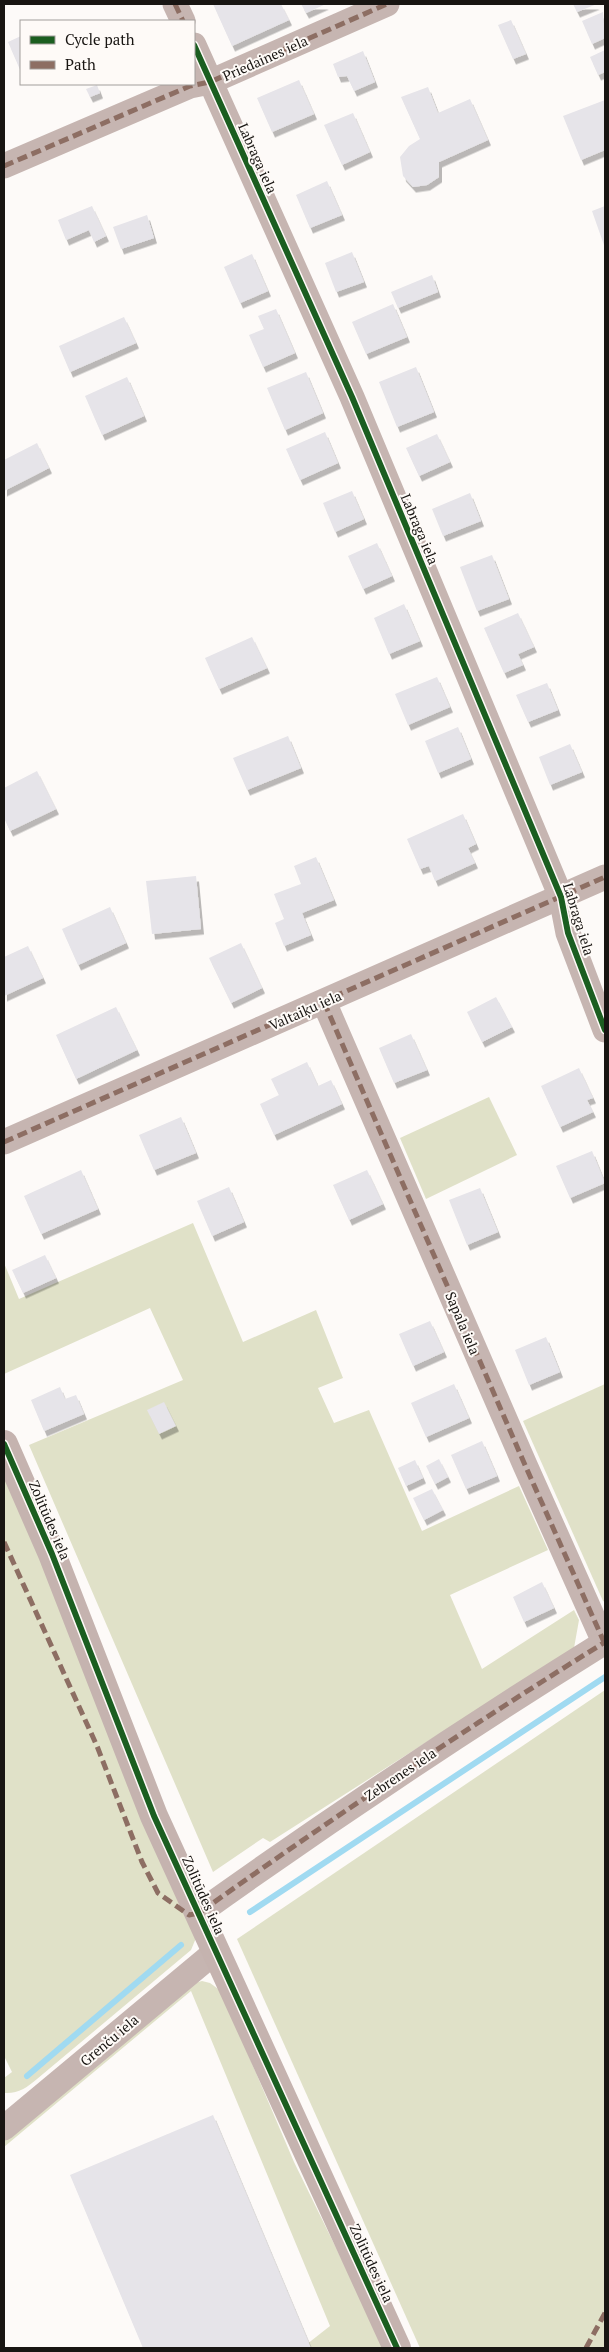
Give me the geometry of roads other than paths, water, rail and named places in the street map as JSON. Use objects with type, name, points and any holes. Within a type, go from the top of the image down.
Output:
[{"type":"street","points":[[175,4],[183,20]]},
{"type":"street","name":"Priedaines iela","points":[[4,166],[190,86],[210,82],[387,4]]},
{"type":"street","name":"Labraga iela","points":[[195,47],[356,406],[561,897],[568,933],[605,1030]]},
{"type":"street","name":"Valtaiķu iela","points":[[4,1142],[605,877]]},
{"type":"street","name":"Sapala iela","points":[[324,1002],[513,1438],[605,1642]]},
{"type":"street","name":"Zolitūdes iela","points":[[4,1444],[52,1554],[154,1816],[397,2348]]},
{"type":"street","name":"Zebrenes iela","points":[[199,1913],[340,1814],[605,1642]]},
{"type":"street","name":"Grenču iela","points":[[4,2128],[215,1952]]},
{"type":"waterway","points":[[250,1912],[605,1677]]},
{"type":"waterway","points":[[27,2076],[181,1945]]}]
